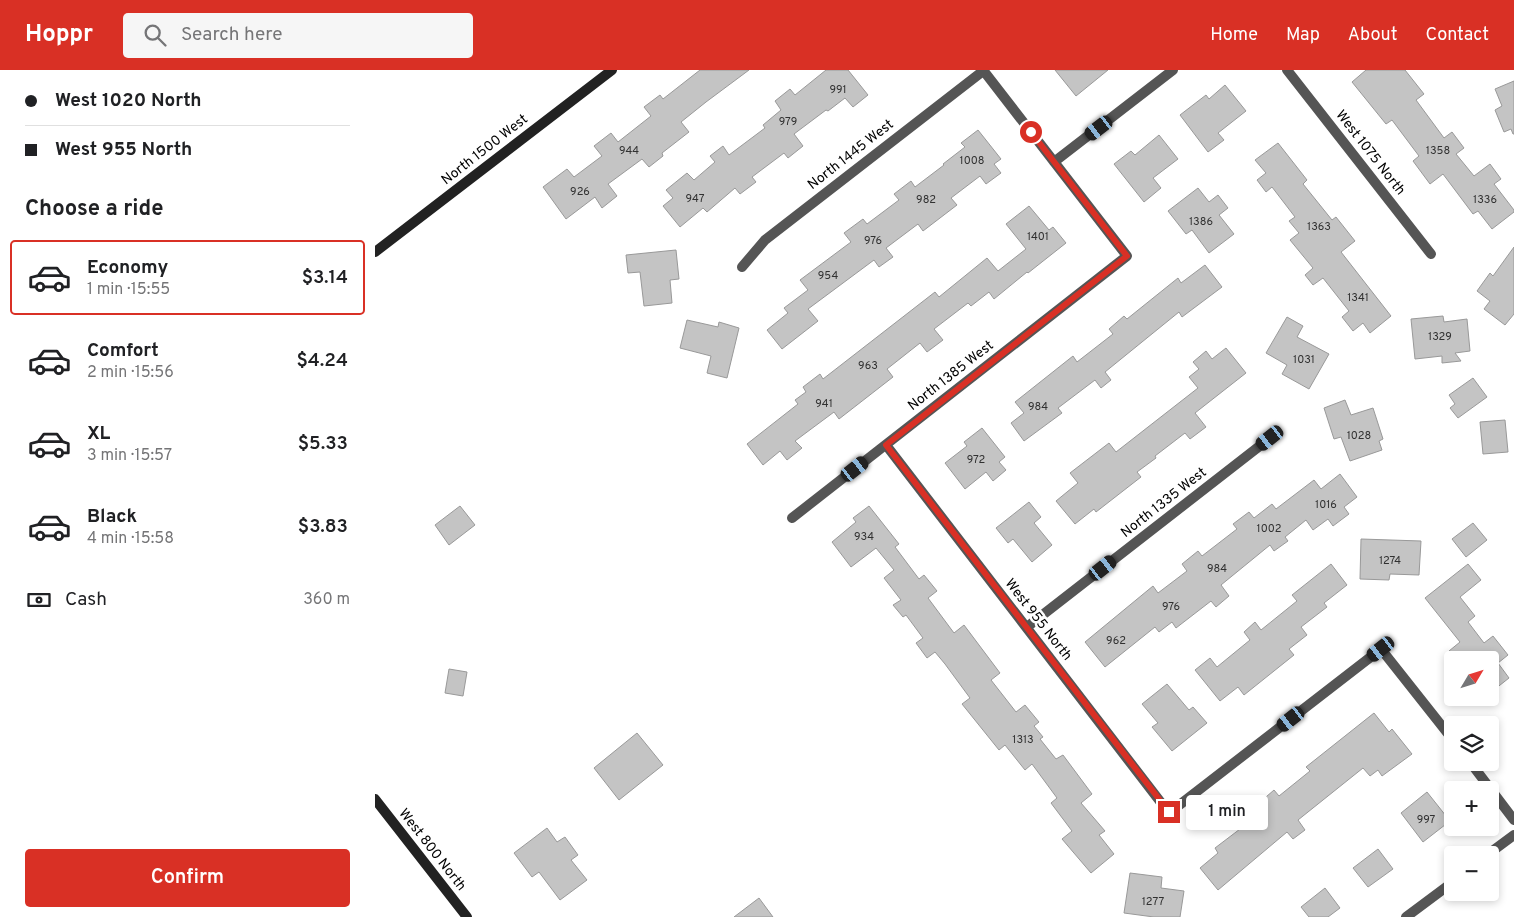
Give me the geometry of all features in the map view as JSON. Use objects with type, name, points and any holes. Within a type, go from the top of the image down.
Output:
[{"type":"street","name":"North 1500 West","points":[[375,252],[612,70]]},
{"type":"street","points":[[983,70],[1054,162],[1173,70]]},
{"type":"street","name":"North 1445 West","points":[[742,267],[765,240],[983,70]]},
{"type":"street","name":"West 1075 North","points":[[1287,70],[1431,254]]},
{"type":"street","name":"North 1385 West","points":[[792,518],[1127,256],[1054,162]]},
{"type":"street","name":"North 1335 West","points":[[1027,627],[1270,438]]},
{"type":"street","name":"West 955 North","points":[[886,445],[1169,812],[1381,649],[1444,729]]},
{"type":"street","points":[[1477,771],[1514,820]]},
{"type":"street","name":"West 800 North","points":[[375,799],[467,917]]},
{"type":"street","points":[[1499,846],[1514,835]]},
{"type":"street","points":[[1406,917],[1444,889]]},
{"type":"building","points":[[700,70],[749,70],[681,122],[689,132],[662,153],[663,156],[649,167],[642,159],[608,184],[617,196],[602,208],[595,197],[566,219],[543,187],[567,169],[574,177],[602,156],[594,146],[611,133],[618,142],[651,116],[644,107],[660,95],[663,99]]},
{"type":"building","points":[[826,70],[848,70],[868,95],[853,107],[845,98],[828,111],[826,110],[794,134],[803,146],[788,158],[784,153],[752,177],[756,182],[740,194],[735,188],[707,212],[703,208],[680,227],[663,206],[673,198],[666,190],[687,173],[694,180],[715,162],[710,156],[723,146],[729,155],[765,128],[763,125],[781,110],[775,101],[790,89],[795,95]]},
{"type":"building","points":[[1055,70],[1108,70],[1076,96]]},
{"type":"building","points":[[1366,70],[1405,70],[1424,94],[1416,100],[1444,138],[1452,132],[1464,148],[1456,154],[1474,176],[1490,164],[1501,179],[1494,184],[1514,212],[1492,229],[1478,211],[1473,214],[1443,174],[1430,184],[1413,161],[1419,156],[1392,120],[1386,124],[1352,82]]},
{"type":"building","points":[[1514,81],[1513,134],[1511,129],[1504,132],[1495,110],[1502,106],[1495,89]]},
{"type":"building","points":[[1225,85],[1246,111],[1218,133],[1224,140],[1208,152],[1180,115],[1206,95],[1209,99]]},
{"type":"building","points":[[978,130],[1001,159],[994,164],[1001,173],[986,184],[980,176],[951,198],[957,205],[923,231],[918,224],[886,248],[893,257],[879,267],[874,260],[808,309],[818,321],[782,349],[767,330],[788,313],[784,308],[808,290],[800,280],[851,242],[844,233],[863,219],[867,224],[899,200],[894,194],[911,181],[915,187],[944,165],[965,147],[961,143]]},
{"type":"building","points":[[1159,135],[1178,159],[1153,178],[1161,188],[1144,202],[1114,164],[1131,151],[1135,155]]},
{"type":"building","points":[[1278,143],[1307,180],[1303,184],[1332,220],[1336,217],[1355,241],[1341,252],[1391,316],[1370,333],[1363,323],[1353,331],[1342,317],[1349,311],[1323,278],[1313,285],[1305,275],[1313,268],[1290,240],[1299,233],[1289,221],[1295,217],[1272,187],[1266,192],[1257,180],[1266,173],[1255,160]]},
{"type":"building","points":[[1198,188],[1209,202],[1218,195],[1228,208],[1219,215],[1234,234],[1209,253],[1192,230],[1186,234],[1168,211]]},
{"type":"building","points":[[1029,206],[1049,230],[1053,227],[1066,243],[994,299],[989,292],[971,306],[968,303],[934,329],[943,340],[927,352],[920,343],[887,369],[893,377],[839,419],[834,412],[795,441],[802,448],[787,460],[780,451],[763,465],[747,444],[798,404],[795,400],[806,392],[803,387],[820,374],[823,379],[935,292],[939,297],[987,258],[998,271],[1026,249],[1006,224]]},
{"type":"building","points":[[1514,247],[1514,314],[1505,325],[1484,309],[1490,301],[1477,291],[1490,273],[1493,276]]},
{"type":"building","points":[[676,250],[679,279],[670,280],[672,303],[644,306],[640,272],[628,273],[626,255]]},
{"type":"building","points":[[1205,265],[1222,287],[1182,317],[1179,312],[1105,372],[1111,380],[1101,388],[1095,380],[1058,408],[1062,413],[1024,441],[1011,423],[1024,413],[1015,402],[1073,356],[1077,362],[1113,334],[1109,329],[1124,316],[1127,319],[1178,278],[1181,283]]},
{"type":"building","points":[[1443,316],[1444,322],[1467,319],[1470,351],[1455,353],[1461,361],[1442,363],[1442,356],[1415,359],[1411,319]]},
{"type":"building","points":[[1287,317],[1303,326],[1297,337],[1329,354],[1309,389],[1282,374],[1287,365],[1266,353]]},
{"type":"building","points":[[687,320],[718,327],[719,322],[739,328],[727,378],[707,373],[711,356],[680,348]]},
{"type":"building","points":[[1226,348],[1246,373],[1195,413],[1206,427],[1190,439],[1185,433],[1137,472],[1141,477],[1096,512],[1094,509],[1075,524],[1056,501],[1078,483],[1070,473],[1109,443],[1116,452],[1198,388],[1189,377],[1199,369],[1193,362],[1206,351],[1212,359]]},
{"type":"building","points":[[1473,378],[1487,397],[1458,418],[1450,408],[1455,404],[1449,395]]},
{"type":"building","points":[[1345,400],[1351,415],[1373,408],[1383,439],[1379,441],[1382,450],[1350,461],[1341,437],[1334,439],[1324,408]]},
{"type":"building","points":[[1505,420],[1508,452],[1483,454],[1480,422]]},
{"type":"building","points":[[982,428],[1005,457],[999,462],[1006,470],[993,481],[986,472],[965,489],[945,463],[967,446],[964,442]]},
{"type":"building","points":[[1340,474],[1357,497],[1344,507],[1349,514],[1333,526],[1328,519],[1313,530],[1306,520],[1285,537],[1288,541],[1274,551],[1270,545],[1221,585],[1229,596],[1216,607],[1211,601],[1176,628],[1172,622],[1159,632],[1155,627],[1105,667],[1085,642],[1153,586],[1158,593],[1187,571],[1182,564],[1198,551],[1202,556],[1237,529],[1233,524],[1249,512],[1254,518],[1272,504],[1276,509],[1314,480],[1321,489]]},
{"type":"building","points":[[1029,502],[1041,517],[1034,523],[1052,545],[1032,562],[1013,539],[1008,543],[996,528]]},
{"type":"building","points":[[460,506],[475,525],[449,545],[435,525]]},
{"type":"building","points":[[869,506],[899,544],[895,547],[919,579],[924,575],[937,591],[928,598],[954,633],[964,625],[1000,673],[991,680],[1016,712],[1025,705],[1039,722],[1034,726],[1043,737],[1040,739],[1056,759],[1063,755],[1092,794],[1081,803],[1105,831],[1099,835],[1114,854],[1091,873],[1062,839],[1072,831],[1051,803],[1057,798],[1032,764],[1025,770],[1005,745],[999,750],[962,704],[970,698],[945,664],[935,652],[927,658],[916,643],[923,638],[906,615],[903,617],[893,605],[901,600],[884,578],[894,570],[876,548],[851,567],[832,542],[856,522],[853,518]]},
{"type":"building","points":[[1473,523],[1487,540],[1466,557],[1452,539]]},
{"type":"building","points":[[1361,539],[1421,541],[1419,575],[1390,574],[1389,580],[1360,579]]},
{"type":"building","points":[[1331,564],[1347,585],[1324,603],[1327,607],[1301,627],[1307,635],[1289,649],[1294,655],[1244,695],[1238,687],[1220,701],[1195,670],[1210,658],[1217,667],[1250,640],[1244,632],[1255,622],[1261,630],[1297,601],[1292,595]]},
{"type":"building","points":[[1468,564],[1481,580],[1460,597],[1475,616],[1468,622],[1484,643],[1493,636],[1508,655],[1499,662],[1499,651],[1449,651],[1460,642],[1425,598]]},
{"type":"building","points":[[1499,664],[1509,678],[1499,686]]},
{"type":"building","points":[[449,669],[467,672],[463,696],[445,693]]},
{"type":"building","points":[[1167,684],[1189,710],[1193,707],[1207,723],[1172,751],[1152,727],[1158,723],[1142,704]]},
{"type":"building","points":[[1374,713],[1389,732],[1392,729],[1412,754],[1382,776],[1378,770],[1370,776],[1363,768],[1298,820],[1305,830],[1293,839],[1287,832],[1218,890],[1200,868],[1218,853],[1215,848],[1265,810],[1259,803],[1274,790],[1279,796],[1310,771],[1306,767]]},
{"type":"building","points":[[637,733],[663,765],[619,800],[594,768]]},
{"type":"building","points":[[1427,792],[1444,813],[1444,826],[1423,842],[1401,813]]},
{"type":"building","points":[[547,828],[557,842],[565,837],[578,855],[571,860],[587,880],[560,900],[539,872],[532,877],[514,853]]},
{"type":"building","points":[[1378,849],[1393,869],[1368,887],[1353,868]]},
{"type":"building","points":[[1130,873],[1162,877],[1161,888],[1184,891],[1180,917],[1154,917],[1124,913]]},
{"type":"building","points":[[1325,888],[1340,908],[1328,917],[1309,917],[1301,907]]},
{"type":"building","points":[[759,898],[773,917],[734,917]]},
{"type":"route","points":[[1031,132],[1127,256],[886,445],[1169,812]]}]
